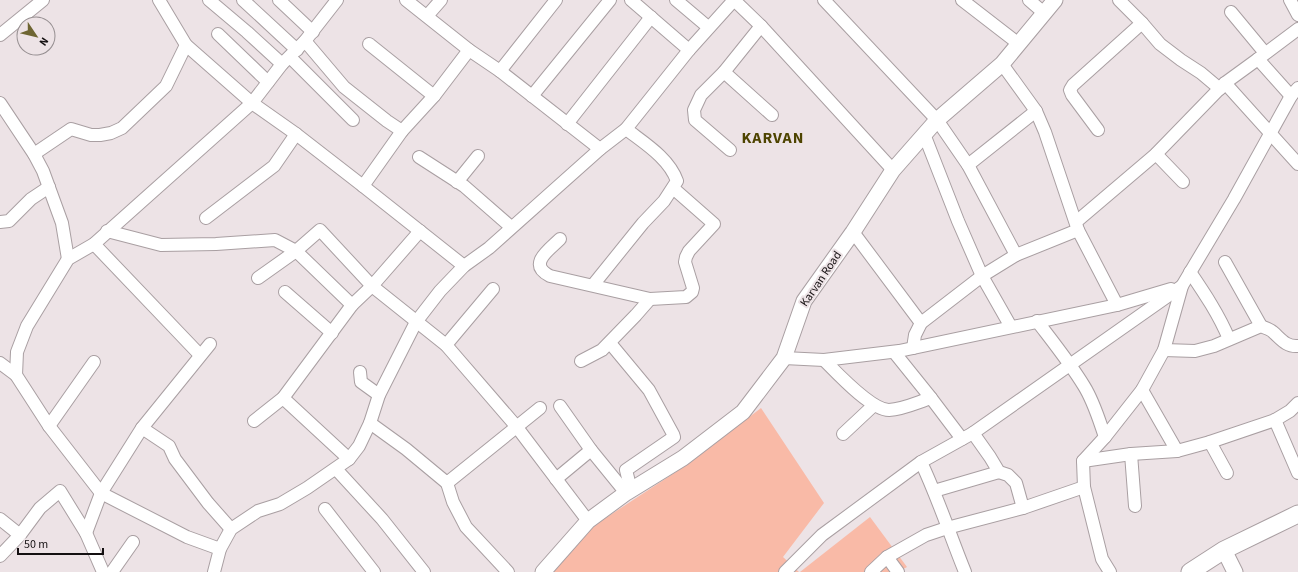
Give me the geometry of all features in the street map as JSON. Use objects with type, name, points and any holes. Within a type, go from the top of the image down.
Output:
[{"type":"main road","points":[[1190,572],[1224,550],[1298,514]]},
{"type":"street","points":[[0,36],[43,0]]},
{"type":"street","points":[[159,0],[186,45],[252,103],[296,134],[464,266]]},
{"type":"street","points":[[209,0],[248,32],[290,57]]},
{"type":"street","points":[[243,0],[290,57],[353,120]]},
{"type":"street","points":[[279,0],[309,36],[344,86],[386,121],[402,132]]},
{"type":"street","points":[[16,375],[17,352],[27,326],[68,259],[94,244],[252,103],[268,82],[309,36],[337,0]]},
{"type":"street","points":[[427,16],[441,0]]},
{"type":"street","points":[[500,71],[556,0]]},
{"type":"street","points":[[532,96],[610,0]]},
{"type":"street","points":[[631,0],[689,50]]},
{"type":"street","points":[[676,0],[708,27]]},
{"type":"street","points":[[214,572],[220,549],[231,530],[258,511],[280,504],[336,469],[349,459],[359,446],[370,423],[379,395],[416,322],[440,291],[464,266],[489,248],[600,149],[626,129],[708,27],[734,0],[761,26],[893,170]]},
{"type":"street","points":[[824,0],[938,120],[968,165],[1016,255]]},
{"type":"street","points":[[962,0],[1019,44]]},
{"type":"street","points":[[1029,0],[1044,13]]},
{"type":"street","name":"Karvan Road","points":[[543,572],[588,521],[628,492],[683,458],[742,412],[784,358],[804,300],[853,232],[893,170],[938,120],[1002,64],[1055,0]]},
{"type":"street","points":[[1119,0],[1160,44],[1181,60],[1222,86],[1298,164]]},
{"type":"street","points":[[1290,0],[1298,15]]},
{"type":"street","points":[[410,1],[469,50],[500,71],[600,149]]},
{"type":"street","points":[[1110,572],[1102,559],[1084,487],[1083,461],[1106,437],[1142,390],[1164,350],[1182,286],[1234,200],[1294,92],[1262,56],[1231,12]]},
{"type":"street","points":[[568,124],[651,17]]},
{"type":"street","points":[[1098,130],[1072,95],[1070,90],[1073,85],[1142,23]]},
{"type":"street","points":[[730,150],[695,120],[694,110],[701,95],[724,72],[761,26]]},
{"type":"street","points":[[913,348],[915,335],[920,323],[982,276],[1016,255],[1077,226],[1156,154],[1222,86],[1298,29]]},
{"type":"street","points":[[218,34],[268,82]]},
{"type":"street","points":[[369,44],[434,96]]},
{"type":"street","points":[[34,154],[71,129],[95,135],[111,133],[122,128],[166,86],[186,45]]},
{"type":"street","points":[[363,186],[402,132],[434,96],[469,50]]},
{"type":"street","points":[[1002,64],[1036,111],[1045,132],[1077,226],[1117,305]]},
{"type":"street","points":[[724,72],[772,115]]},
{"type":"street","points":[[0,103],[34,154],[49,187],[62,222],[68,259]]},
{"type":"street","points":[[968,165],[1036,111]]},
{"type":"street","points":[[593,285],[643,223],[664,201],[677,181],[675,173],[661,157],[626,129]]},
{"type":"street","points":[[206,218],[274,166],[296,134]]},
{"type":"street","points":[[924,134],[958,221],[982,276],[1011,327]]},
{"type":"street","points":[[1156,154],[1183,182]]},
{"type":"street","points":[[457,182],[478,156]]},
{"type":"street","points":[[419,157],[457,182],[511,227]]},
{"type":"street","points":[[0,222],[8,221],[31,198],[49,187]]},
{"type":"street","points":[[560,239],[540,259],[539,267],[542,272],[550,276],[650,299],[686,296],[692,292],[693,283],[685,262],[686,257],[689,251],[714,224],[673,188]]},
{"type":"street","points":[[258,278],[296,251],[320,230],[372,286],[446,345],[516,426],[588,521]]},
{"type":"street","points":[[107,231],[161,245],[216,244],[275,240],[296,251],[352,306]]},
{"type":"street","points":[[254,421],[283,398],[352,306],[372,286],[420,231]]},
{"type":"street","points":[[853,232],[920,323]]},
{"type":"street","points":[[94,244],[200,355]]},
{"type":"street","points":[[1225,262],[1261,326],[1272,331],[1282,342],[1292,346],[1298,346]]},
{"type":"street","points":[[1190,272],[1212,304],[1229,339]]},
{"type":"street","points":[[784,358],[824,360],[894,352],[1117,305],[1182,286]]},
{"type":"street","points":[[785,572],[822,535],[921,462],[972,433],[1182,286]]},
{"type":"street","points":[[446,345],[493,289]]},
{"type":"street","points":[[286,292],[332,333]]},
{"type":"street","points":[[581,361],[602,350],[610,343],[650,299]]},
{"type":"street","points":[[1037,321],[1070,364],[1084,386],[1094,405],[1106,437]]},
{"type":"street","points":[[1164,350],[1195,351],[1214,346],[1261,326]]},
{"type":"street","points":[[610,343],[648,390],[674,437],[626,470],[628,492]]},
{"type":"street","points":[[86,533],[101,493],[142,428],[210,344]]},
{"type":"street","points":[[894,352],[962,439]]},
{"type":"street","points":[[824,360],[842,378],[874,405],[888,410],[901,408],[931,398]]},
{"type":"street","points":[[49,426],[94,362]]},
{"type":"street","points":[[0,363],[16,375],[49,426],[101,493],[187,537],[220,549]]},
{"type":"street","points":[[360,372],[360,382],[379,395]]},
{"type":"street","points":[[1142,390],[1177,451]]},
{"type":"street","points":[[283,398],[349,459]]},
{"type":"street","points":[[1083,461],[1131,454],[1177,451],[1210,442],[1275,420],[1290,411],[1298,403]]},
{"type":"street","points":[[843,434],[874,405]]},
{"type":"street","points":[[560,406],[591,450],[628,492]]},
{"type":"street","points":[[447,483],[540,408]]},
{"type":"street","points":[[1275,420],[1298,473]]},
{"type":"street","points":[[370,423],[406,449],[447,483],[453,502],[466,527],[508,572]]},
{"type":"street","points":[[142,428],[169,446],[176,459],[208,503],[231,530]]},
{"type":"street","points":[[972,433],[999,472]]},
{"type":"street","points":[[1210,442],[1227,473]]},
{"type":"street","points":[[556,479],[591,450]]},
{"type":"street","points":[[1131,454],[1135,506]]},
{"type":"street","points":[[921,462],[934,491],[965,572]]},
{"type":"street","points":[[336,469],[382,519],[424,572]]},
{"type":"street","points":[[934,491],[999,472],[1008,475],[1016,483],[1024,508]]},
{"type":"street","points":[[871,572],[887,557],[926,535],[1024,508],[1084,487]]},
{"type":"street","points":[[0,556],[20,535],[40,508],[60,492],[86,533],[103,572]]},
{"type":"street","points":[[325,508],[374,572]]},
{"type":"street","points":[[0,519],[20,535]]},
{"type":"street","points":[[112,572],[133,542]]},
{"type":"street","points":[[1224,550],[1235,572]]},
{"type":"street","points":[[887,557],[898,572]]},
{"type":"shaded area","points":[[761,408],[824,503],[783,557],[799,572],[551,572],[595,525],[691,462]]},
{"type":"shaded area","points":[[870,517],[907,567],[898,572],[800,572]]},
{"type":"district","name":"KARVAN","points":[[773,138]]}]
